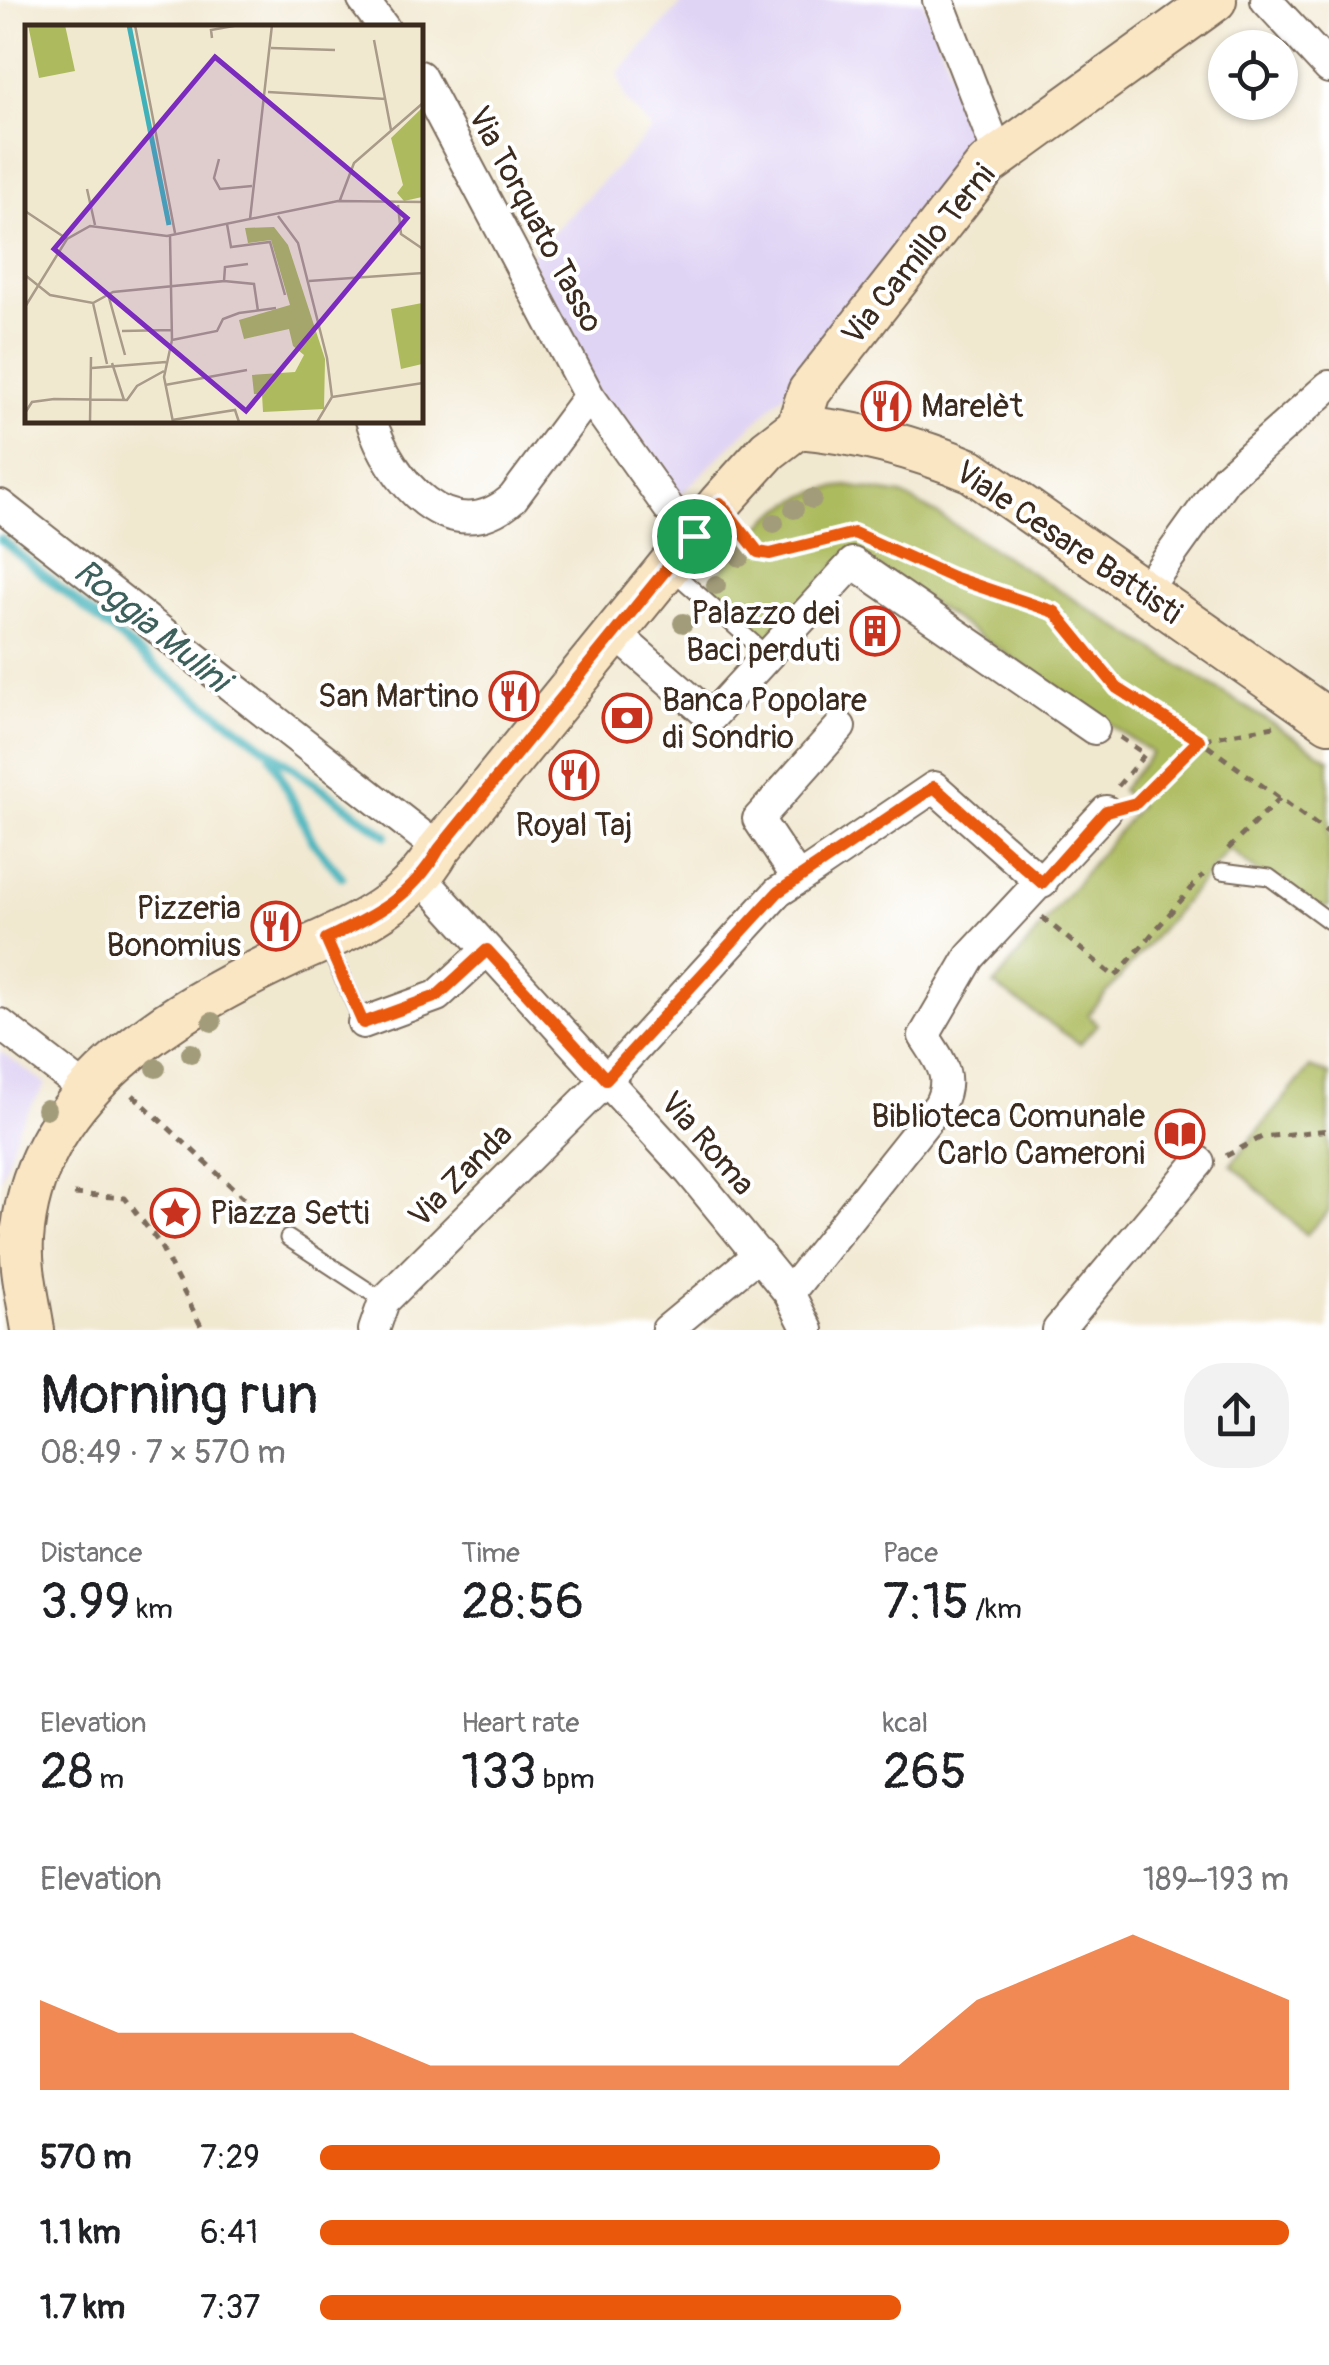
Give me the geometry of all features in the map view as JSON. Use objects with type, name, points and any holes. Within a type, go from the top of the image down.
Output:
[{"type":"street","points":[[363,0],[382,25]]},
{"type":"street","points":[[938,0],[998,154]]},
{"type":"street","name":"Via Camillo Terni","points":[[798,427],[809,392],[998,154],[1215,0]]},
{"type":"street","points":[[1266,0],[1329,68]]},
{"type":"street","name":"Via Torquato Tasso","points":[[422,80],[589,396],[681,552]]},
{"type":"street","points":[[1145,591],[1226,478],[1329,386]]},
{"type":"street","points":[[371,422],[392,468],[409,492],[431,508],[472,518],[502,509],[513,498],[589,396]]},
{"type":"street","points":[[33,1330],[11,1243],[46,1152],[86,1091],[178,1012],[381,912],[431,864],[720,503],[768,450],[798,427]]},
{"type":"street","name":"Viale Cesare Battisti","points":[[798,427],[834,430],[972,471],[1329,721]]},
{"type":"street","name":"Via Roma","points":[[0,504],[431,864],[487,950],[758,1254],[789,1293],[808,1330]]},
{"type":"street","points":[[617,636],[711,717],[854,563],[1094,729]]},
{"type":"street","points":[[798,879],[758,819],[840,727]]},
{"type":"street","name":"Via Zanda","points":[[378,1322],[778,892],[934,787],[1033,893]]},
{"type":"street","points":[[789,1293],[939,1105],[948,1088],[946,1069],[924,1036],[970,956],[1106,811]]},
{"type":"street","points":[[363,1023],[437,996],[487,950]]},
{"type":"street","points":[[0,1024],[86,1091]]},
{"type":"street","points":[[1058,1330],[1199,1162]]},
{"type":"street","points":[[667,1330],[758,1254]]},
{"type":"lane","points":[[681,552],[767,655]]},
{"type":"lane","points":[[1216,867],[1269,877],[1329,920]]},
{"type":"lane","points":[[326,939],[363,1023]]},
{"type":"lane","points":[[288,1238],[378,1322]]},
{"type":"path","points":[[720,503],[758,552],[770,554],[854,533]]},
{"type":"path","points":[[882,547],[952,577],[1055,612],[1117,688],[1199,740],[1329,834]]},
{"type":"path","points":[[1106,811],[1136,803],[1199,740],[1283,724]]},
{"type":"path","points":[[1094,729],[1104,726],[1145,754],[1116,789],[1106,811]]},
{"type":"path","points":[[1033,893],[1115,977],[1280,798]]},
{"type":"path","points":[[133,1096],[288,1238]]},
{"type":"path","points":[[1199,1162],[1227,1155],[1262,1137],[1329,1130]]},
{"type":"path","points":[[74,1194],[125,1198],[158,1243],[203,1330]]},
{"type":"shaded area","points":[[685,0],[923,0],[979,145],[818,361],[679,496],[601,404],[528,258],[652,130],[626,99],[618,74]]},
{"type":"shaded area","points":[[0,1051],[46,1084],[19,1125],[0,1181]]},
{"type":"green space","points":[[847,486],[902,495],[937,514],[1329,759],[1329,907],[1300,907],[1229,849],[1088,1015],[1097,1024],[1080,1044],[994,985],[1139,806],[1121,790],[1152,753],[851,549],[766,643],[703,590],[750,537],[782,509],[822,490]]},
{"type":"green space","points":[[1310,1067],[1329,1074],[1329,1211],[1306,1235],[1231,1164]]},
{"type":"waterway","name":"Roggia Mulini","points":[[0,539],[172,680],[386,835]]},
{"type":"waterway","points":[[271,756],[313,842],[342,877]]},
{"type":"place","name":"Marelèt","points":[[886,406]]},
{"type":"place","name":"Palazzo dei Baci perduti","points":[[875,631]]},
{"type":"place","name":"San Martino","points":[[514,696]]},
{"type":"place","name":"Banca Popolare di Sondrio","points":[[627,718]]},
{"type":"place","name":"Royal Taj","points":[[574,775]]},
{"type":"place","name":"Pizzeria Bonomius","points":[[276,926]]},
{"type":"place","name":"Biblioteca Comunale Carlo Cameroni","points":[[1180,1134]]},
{"type":"place","name":"Piazza Setti","points":[[175,1213]]},
{"type":"route","points":[[720,503],[758,552],[770,554],[854,533],[952,577],[1055,612],[1117,688],[1162,721],[1199,740],[1136,803],[1106,811],[1042,883],[934,787],[778,892],[606,1079],[487,950],[437,996],[363,1023],[326,939],[381,912],[412,889],[439,849],[544,726],[694,536],[720,503]]}]
